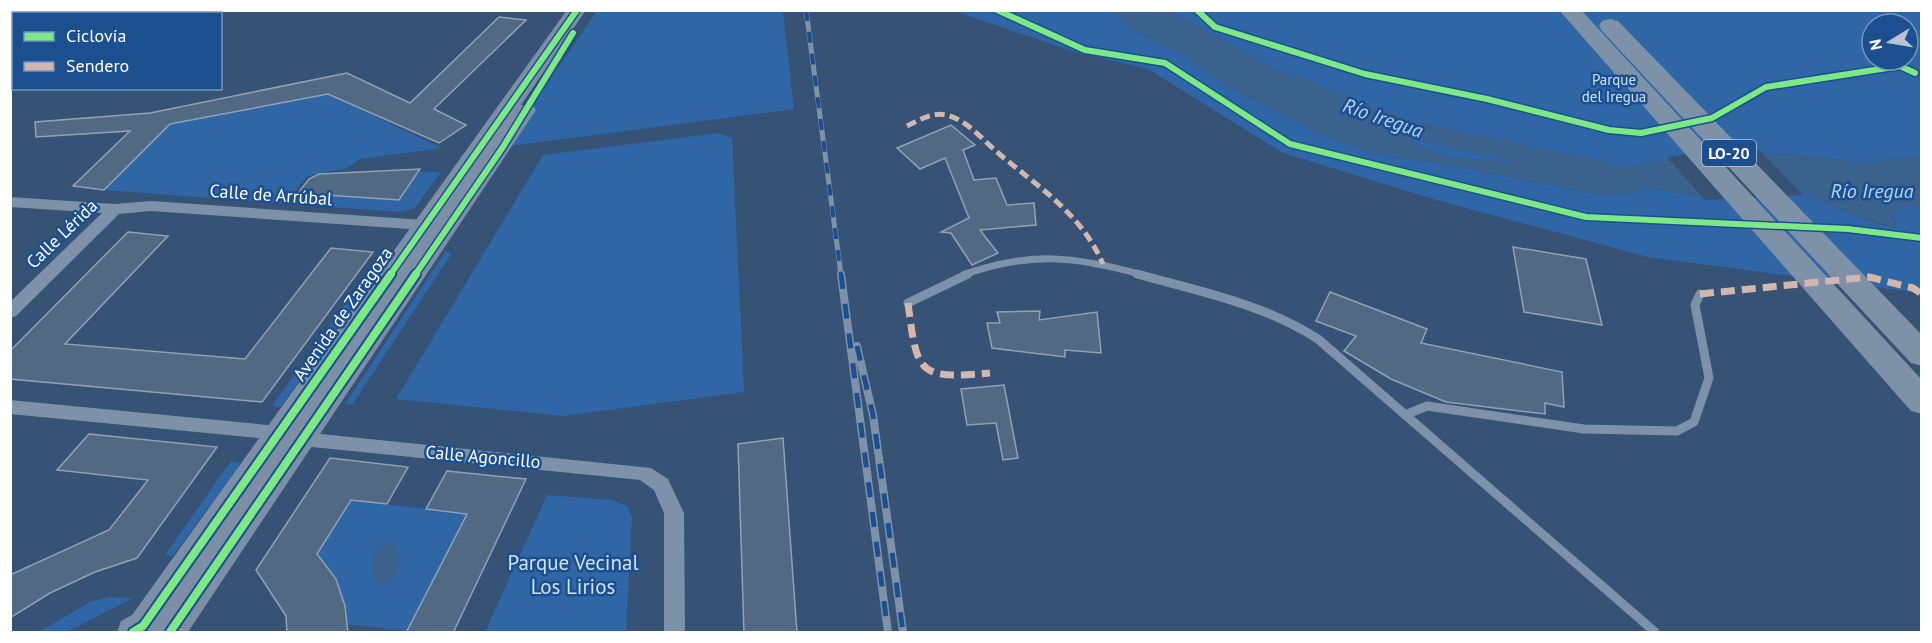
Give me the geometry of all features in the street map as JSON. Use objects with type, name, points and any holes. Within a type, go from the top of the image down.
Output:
[{"type":"highway","name":"LO-20","points":[[1569,10],[1922,402]]},
{"type":"highway","name":"LO-20","points":[[1595,10],[1922,355]]},
{"type":"main road","name":"Avenida de Zaragoza","points":[[170,633],[290,436],[424,225],[577,10]]},
{"type":"main road","name":"Avenida de Zaragoza","points":[[133,633],[143,626],[290,436],[502,147],[586,10]]},
{"type":"street","name":"Calle de Arrúbal","points":[[10,202],[115,209],[151,206],[424,225]]},
{"type":"street","name":"Calle Lérida","points":[[10,312],[115,209]]},
{"type":"street","name":"Calle Agoncillo","points":[[10,407],[644,473],[661,485],[674,513],[675,633]]},
{"type":"lane","points":[[908,303],[964,275],[999,262],[1058,257],[1103,264],[1180,284],[1289,320],[1318,339],[1655,633]]},
{"type":"lane","points":[[1405,415],[1427,406],[1584,429],[1677,431],[1694,422],[1709,378],[1695,305],[1700,294]]},
{"type":"green space","points":[[597,11],[783,11],[794,109],[503,147]]},
{"type":"green space","points":[[954,11],[1110,11],[1138,33],[1185,55],[1232,89],[1317,133],[1376,154],[1460,167],[1600,195],[1626,194],[1647,187],[1699,197],[1802,191],[1837,209],[1885,226],[1897,223],[1893,215],[1897,209],[1921,204],[1921,293],[1648,257],[1440,201],[1283,153],[1148,69],[1075,52]]},
{"type":"green space","name":"Parque del Iregua","points":[[1169,11],[1921,11],[1921,157],[1864,162],[1734,150],[1652,162],[1629,168],[1453,158],[1434,152],[1368,119]]},
{"type":"green space","points":[[328,94],[442,148],[360,159],[347,168],[307,176],[294,192],[399,201],[420,172],[441,172],[414,209],[398,212],[104,190],[170,124]]},
{"type":"green space","points":[[719,133],[732,138],[744,392],[563,416],[396,399],[543,155]]},
{"type":"green space","points":[[445,252],[452,253],[352,405],[345,404]]},
{"type":"green space","points":[[356,288],[364,289],[281,407],[272,406]]},
{"type":"green space","points":[[231,461],[241,463],[173,556],[165,555]]},
{"type":"green space","name":"Parque Vecinal Los Lirios","points":[[547,495],[612,500],[627,506],[632,517],[626,632],[485,632]]},
{"type":"green space","points":[[351,500],[467,514],[407,631],[347,624],[336,579],[317,554]]},
{"type":"green space","points":[[109,597],[133,598],[67,632],[39,632],[90,602]]},
{"type":"water","name":"Río Iregua","points":[[1110,11],[1169,11],[1368,119],[1434,152],[1453,158],[1629,168],[1652,162],[1734,150],[1864,162],[1921,157],[1921,204],[1897,209],[1893,215],[1897,226],[1893,228],[1837,209],[1802,191],[1699,197],[1647,187],[1626,194],[1600,195],[1460,167],[1376,154],[1317,133],[1232,89],[1185,55],[1138,33]]},
{"type":"water","points":[[392,542],[398,552],[398,569],[389,583],[378,585],[372,573],[373,559],[380,547]]},
{"type":"pier","points":[[1734,147],[1759,150],[1803,195],[1705,200],[1667,157]]},
{"type":"building","points":[[499,17],[526,20],[434,109],[466,125],[439,143],[328,94],[170,124],[104,190],[73,186],[130,131],[36,137],[35,122],[150,113],[347,73],[410,103]]},
{"type":"building","points":[[951,125],[975,145],[963,150],[974,180],[996,178],[1007,205],[1034,203],[1036,225],[980,230],[998,253],[972,265],[951,233],[941,232],[969,218],[945,158],[920,169],[897,148]]},
{"type":"building","points":[[420,169],[399,200],[298,193],[309,179],[319,174]]},
{"type":"building","points":[[128,232],[168,236],[65,344],[245,359],[331,248],[373,252],[262,402],[10,379],[10,351]]},
{"type":"building","points":[[1513,247],[1586,259],[1602,325],[1524,312]]},
{"type":"building","points":[[1330,292],[1427,329],[1421,343],[1562,372],[1564,407],[1545,403],[1545,414],[1446,402],[1391,379],[1344,351],[1356,336],[1316,321]]},
{"type":"building","points":[[1040,311],[1039,320],[1097,312],[1101,353],[1065,350],[1065,357],[992,348],[987,323],[1000,323],[997,312]]},
{"type":"building","points":[[1004,385],[1018,458],[1003,460],[996,423],[967,425],[961,389]]},
{"type":"building","points":[[89,434],[217,447],[137,558],[95,572],[50,593],[10,618],[10,575],[109,530],[148,480],[57,470]]},
{"type":"building","points":[[783,438],[797,633],[744,633],[738,444]]},
{"type":"building","points":[[330,458],[408,467],[387,504],[351,500],[317,554],[336,579],[345,606],[348,633],[287,633],[286,616],[256,570]]},
{"type":"building","points":[[447,471],[526,479],[453,633],[406,633],[467,514],[426,509]]},
{"type":"waterway","name":"Río Iregua","points":[[1295,84],[1396,126],[1630,177]]},
{"type":"railway","points":[[806,10],[841,275]]},
{"type":"railway","points":[[841,274],[888,632]]},
{"type":"railway","points":[[857,346],[873,415],[903,632]]},
{"type":"marked path","points":[[907,126],[926,117],[941,114],[960,121],[1059,201],[1085,229],[1103,264]]},
{"type":"marked path","points":[[1700,294],[1869,277],[1913,288],[1922,294]]},
{"type":"marked path","points":[[908,303],[914,346],[918,360],[924,369],[933,374],[946,376],[990,373]]},
{"type":"cycle path","points":[[133,632],[143,626],[577,10]]},
{"type":"cycle path","points":[[997,10],[1085,50],[1165,63],[1290,144],[1586,217],[1848,229],[1922,238]]},
{"type":"cycle path","points":[[1197,10],[1215,27],[1365,74],[1487,99],[1609,130],[1641,133],[1712,118],[1766,87],[1900,66],[1915,73]]},
{"type":"cycle path","points":[[170,632],[503,147],[573,33]]}]
